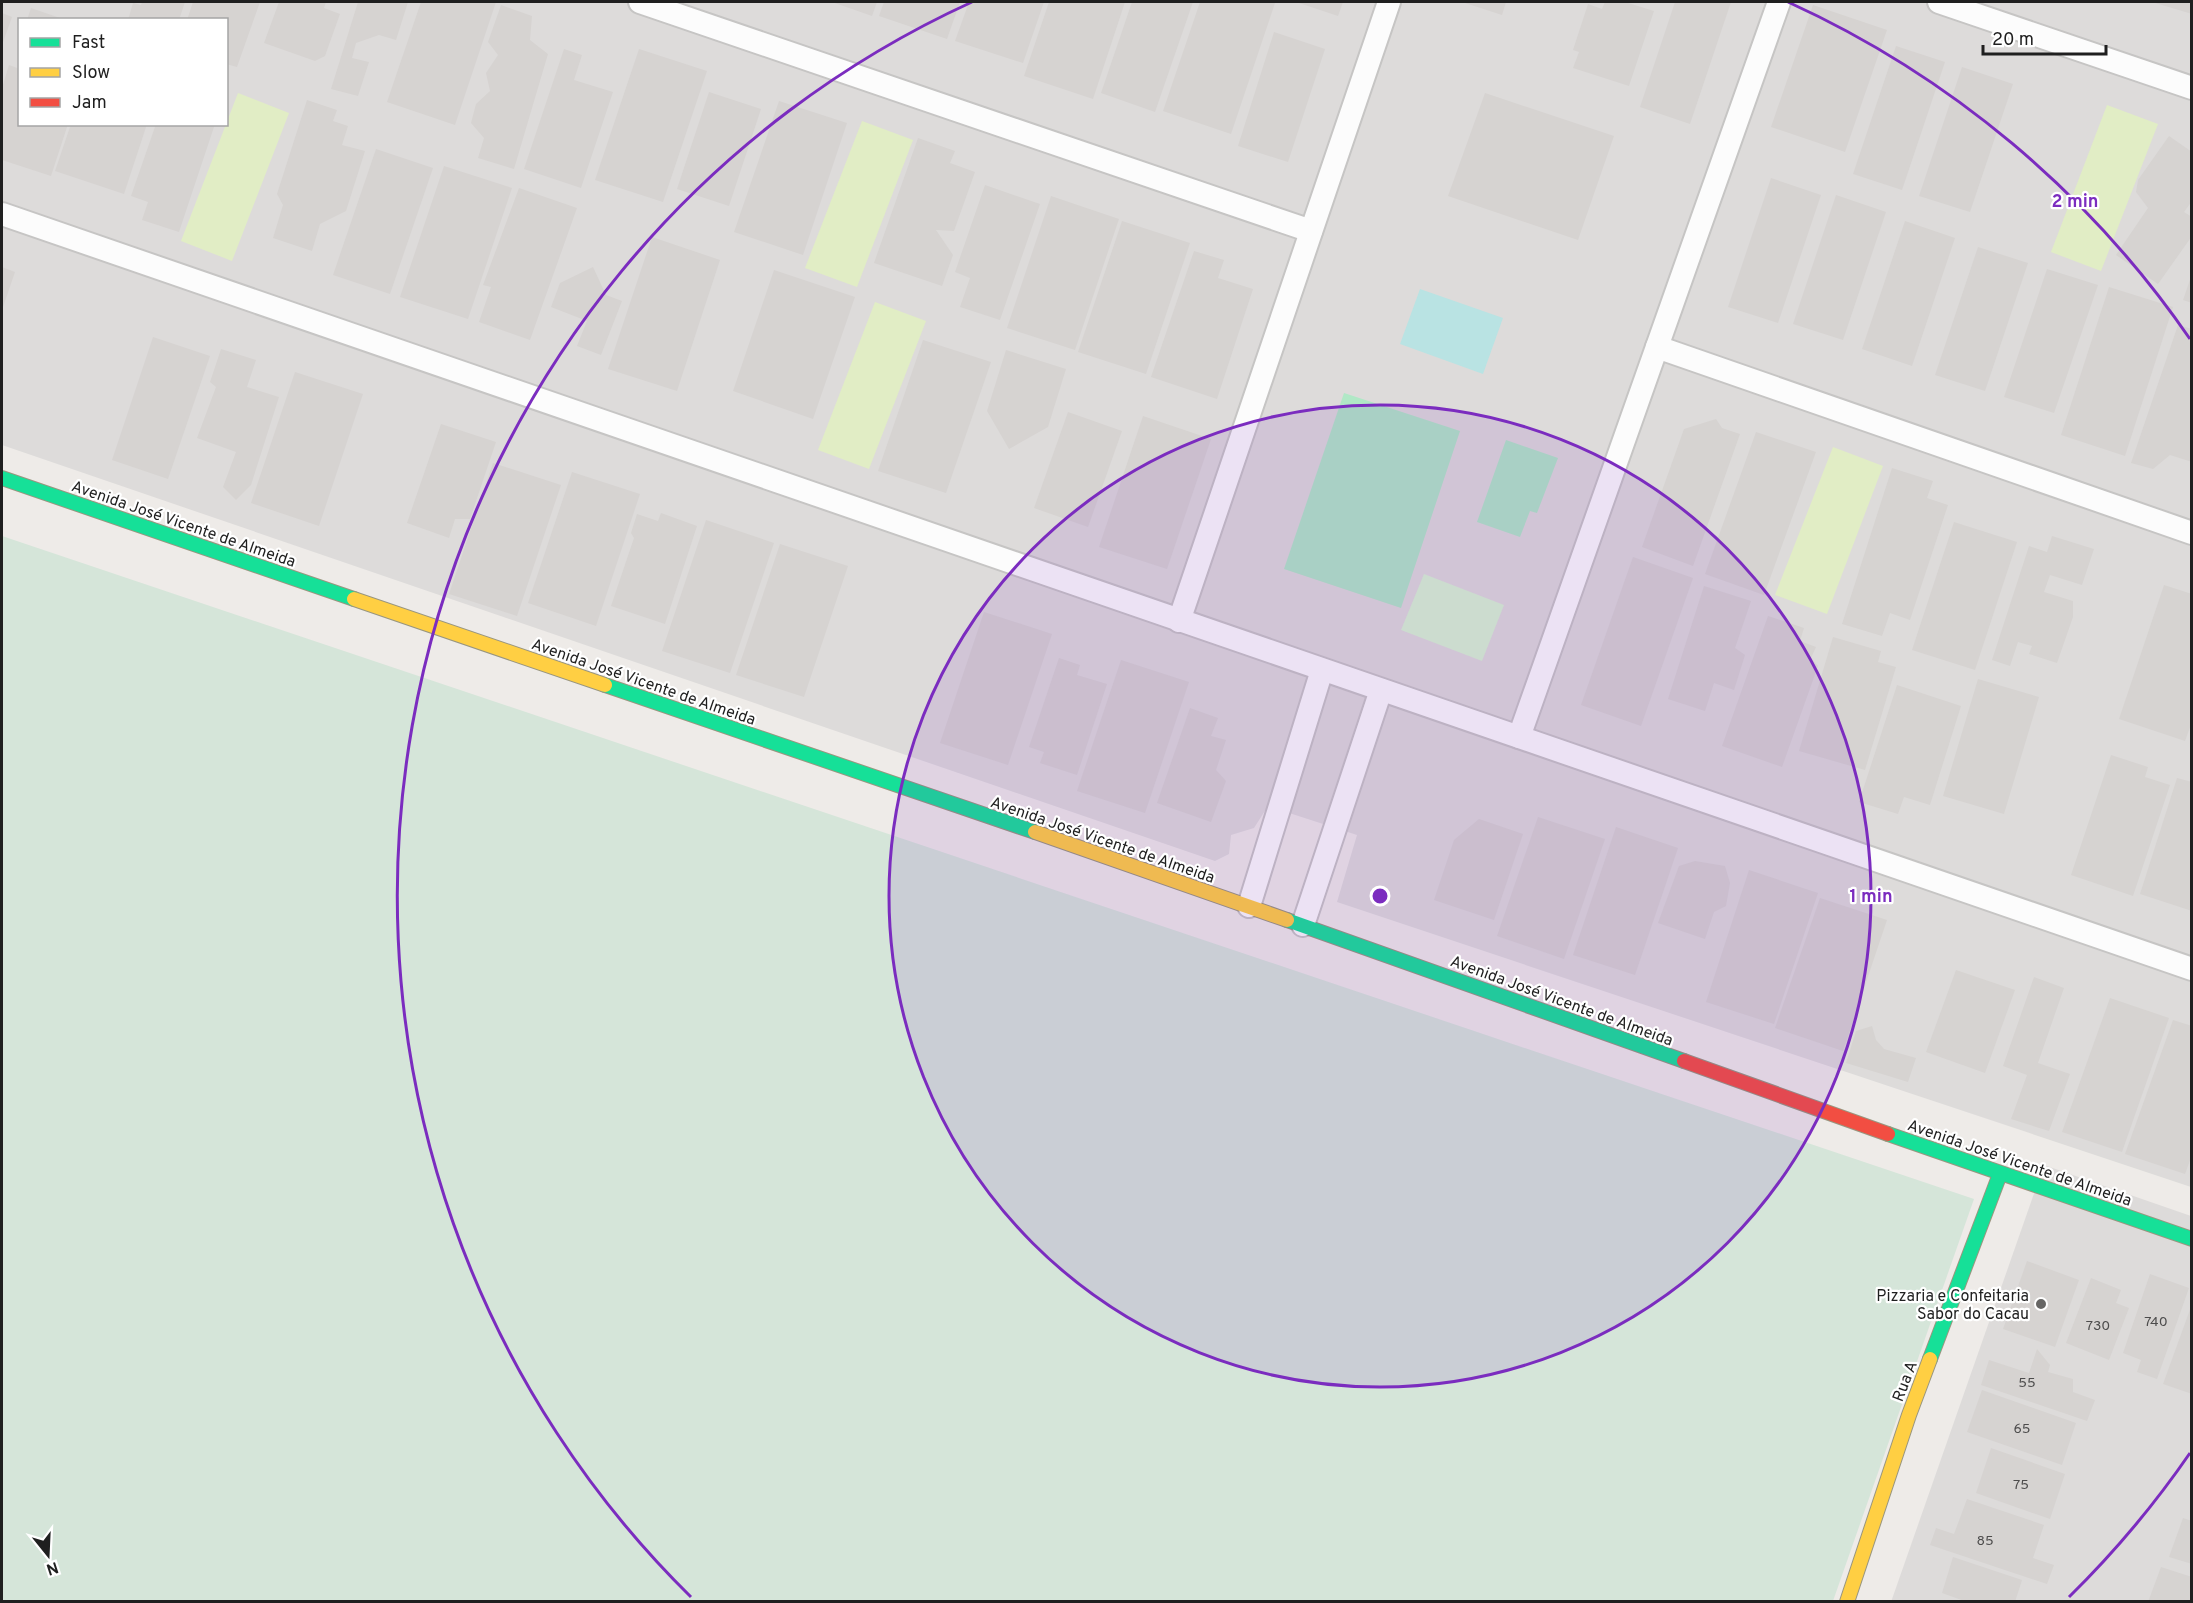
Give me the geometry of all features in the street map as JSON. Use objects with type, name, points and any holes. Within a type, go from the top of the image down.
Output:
[{"type":"street","name":"Avenida José Vicente de Almeida","points":[[2,478],[1249,906],[2000,1174],[2192,1239]]},
{"type":"street","name":"Rua A","points":[[1847,1602],[1909,1415],[2000,1174]]},
{"type":"lane","points":[[640,2],[1311,231]]},
{"type":"lane","points":[[1179,621],[1389,2]]},
{"type":"lane","points":[[1519,737],[1779,2]]},
{"type":"lane","points":[[1939,2],[2192,88]]},
{"type":"lane","points":[[2,214],[2192,969]]},
{"type":"lane","points":[[1657,347],[2192,533]]},
{"type":"lane","points":[[1249,906],[1322,670]]},
{"type":"lane","points":[[1303,925],[1381,690]]},
{"type":"shaded area","points":[[2,2],[2191,2],[2191,1187],[1337,902],[1357,835],[1268,806],[1254,828],[1231,835],[1229,854],[1215,861],[2,445]]},
{"type":"shaded area","points":[[2044,1165],[2191,1216],[2191,1601],[1891,1602]]},
{"type":"green space","points":[[238,93],[289,113],[232,261],[181,241],[225,126],[228,126],[228,119]]},
{"type":"green space","points":[[2107,105],[2158,124],[2101,271],[2051,252]]},
{"type":"green space","points":[[862,121],[913,140],[857,287],[805,268]]},
{"type":"green space","points":[[875,302],[926,321],[869,469],[818,450]]},
{"type":"green space","points":[[1344,393],[1460,431],[1401,608],[1284,569]]},
{"type":"green space","points":[[1506,440],[1558,458],[1537,513],[1530,511],[1520,537],[1477,522]]},
{"type":"green space","points":[[1833,447],[1883,466],[1827,614],[1775,595]]},
{"type":"green space","points":[[2,536],[1974,1199],[1833,1601],[2,1602]]},
{"type":"green space","points":[[1424,574],[1504,605],[1482,661],[1401,630]]},
{"type":"water","points":[[1420,289],[1503,318],[1483,374],[1400,344]]},
{"type":"building","points":[[142,2],[185,2],[180,18],[129,18],[133,3],[141,5]]},
{"type":"building","points":[[193,2],[260,2],[237,67],[228,65],[228,18],[188,18]]},
{"type":"building","points":[[279,2],[326,2],[324,8],[340,14],[325,56],[315,61],[264,43]]},
{"type":"building","points":[[358,2],[408,2],[396,40],[379,35],[356,43],[352,58],[369,62],[358,96],[331,89]]},
{"type":"building","points":[[421,2],[496,2],[455,125],[387,102]]},
{"type":"building","points":[[832,2],[877,2],[872,16]]},
{"type":"building","points":[[884,2],[960,2],[947,39],[879,16]]},
{"type":"building","points":[[969,2],[1044,2],[1023,63],[955,41]]},
{"type":"building","points":[[1049,2],[1125,2],[1093,99],[1024,76]]},
{"type":"building","points":[[1132,2],[1193,2],[1155,112],[1101,93]]},
{"type":"building","points":[[1200,2],[1275,3],[1231,134],[1163,111]]},
{"type":"building","points":[[1296,2],[1343,2],[1338,16]]},
{"type":"building","points":[[1462,2],[1506,2],[1502,15]]},
{"type":"building","points":[[1605,2],[1625,2],[1654,11],[1629,86],[1573,68],[1579,52],[1573,50],[1588,4],[1602,9]]},
{"type":"building","points":[[1675,2],[1731,2],[1690,124],[1640,107]]},
{"type":"building","points":[[2152,2],[2192,2],[2192,14]]},
{"type":"building","points":[[501,5],[532,16],[530,40],[548,54],[514,169],[478,158],[484,138],[471,123],[476,104],[490,91],[486,73],[498,55],[488,42]]},
{"type":"building","points":[[1813,5],[1887,30],[1845,152],[1771,127]]},
{"type":"building","points":[[31,8],[60,18],[28,18]]},
{"type":"building","points":[[2,13],[12,17],[2,45]]},
{"type":"building","points":[[1274,32],[1325,49],[1288,162],[1238,146]]},
{"type":"building","points":[[1896,46],[1945,62],[1902,190],[1853,174]]},
{"type":"building","points":[[564,49],[582,55],[574,80],[613,92],[581,188],[524,169]]},
{"type":"building","points":[[639,49],[707,71],[663,202],[595,180]]},
{"type":"building","points":[[9,65],[18,68],[18,126],[67,126],[51,176],[2,160],[2,88]]},
{"type":"building","points":[[1962,67],[2013,84],[1970,212],[1919,196]]},
{"type":"building","points":[[709,92],[761,109],[729,206],[677,189]]},
{"type":"building","points":[[1485,93],[1614,136],[1578,240],[1448,196]]},
{"type":"building","points":[[307,100],[337,110],[333,121],[348,126],[342,145],[365,151],[346,211],[320,224],[312,251],[273,238],[283,205],[277,194]]},
{"type":"building","points":[[779,101],[847,123],[803,255],[734,232]]},
{"type":"building","points":[[70,126],[146,126],[124,194],[55,171]]},
{"type":"building","points":[[155,126],[214,126],[179,232],[142,220],[148,202],[131,196]]},
{"type":"building","points":[[2169,136],[2192,152],[2192,201],[2184,212],[2192,217],[2192,236],[2158,284],[2116,255],[2148,208],[2136,192],[2138,180]]},
{"type":"building","points":[[918,138],[955,151],[950,163],[975,172],[954,231],[936,230],[953,255],[942,286],[874,263]]},
{"type":"building","points":[[376,149],[433,168],[390,294],[333,275]]},
{"type":"building","points":[[444,166],[512,188],[468,319],[400,297]]},
{"type":"building","points":[[1771,178],[1821,195],[1778,323],[1728,307]]},
{"type":"building","points":[[985,185],[1040,204],[1000,320],[960,307],[970,278],[955,272]]},
{"type":"building","points":[[519,188],[577,208],[530,340],[479,322],[491,287],[483,285]]},
{"type":"building","points":[[1836,195],[1886,212],[1843,340],[1793,324]]},
{"type":"building","points":[[1051,196],[1119,219],[1075,350],[1007,328]]},
{"type":"building","points":[[1122,221],[1190,243],[1146,374],[1078,352]]},
{"type":"building","points":[[1905,221],[1955,238],[1912,366],[1862,349]]},
{"type":"building","points":[[652,237],[720,260],[677,391],[608,369]]},
{"type":"building","points":[[1978,247],[2028,263],[1985,391],[1935,375]]},
{"type":"building","points":[[1194,251],[1224,260],[1218,278],[1253,289],[1217,399],[1151,377]]},
{"type":"building","points":[[2,267],[15,272],[2,310]]},
{"type":"building","points":[[593,267],[606,295],[622,301],[601,355],[577,346],[587,321],[551,307],[560,283]]},
{"type":"building","points":[[2047,269],[2098,285],[2054,413],[2004,397]]},
{"type":"building","points":[[774,270],[855,297],[813,419],[733,391]]},
{"type":"building","points":[[2192,274],[2192,303],[2183,300]]},
{"type":"building","points":[[2109,287],[2173,307],[2125,456],[2061,435]]},
{"type":"building","points":[[2178,325],[2192,329],[2192,462],[2170,455],[2153,469],[2131,463]]},
{"type":"building","points":[[153,337],[210,356],[168,479],[112,460]]},
{"type":"building","points":[[923,340],[991,362],[946,493],[878,471]]},
{"type":"building","points":[[221,349],[256,360],[247,387],[279,397],[251,485],[236,500],[223,487],[236,452],[197,438],[216,387],[210,382]]},
{"type":"building","points":[[1006,350],[1066,369],[1048,427],[1009,449],[987,411]]},
{"type":"building","points":[[295,372],[363,394],[319,526],[251,503]]},
{"type":"building","points":[[1068,412],[1122,431],[1088,527],[1034,508]]},
{"type":"building","points":[[1143,416],[1211,439],[1167,569],[1099,547]]},
{"type":"building","points":[[1716,419],[1722,428],[1740,434],[1693,566],[1642,547],[1684,429]]},
{"type":"building","points":[[441,424],[496,442],[470,519],[455,519],[449,538],[407,523]]},
{"type":"building","points":[[1756,432],[1816,452],[1764,595],[1705,574]]},
{"type":"building","points":[[493,463],[561,485],[517,616],[449,594]]},
{"type":"building","points":[[1892,468],[1933,481],[1927,498],[1948,505],[1910,620],[1890,613],[1882,636],[1842,624]]},
{"type":"building","points":[[572,472],[640,494],[596,626],[528,603]]},
{"type":"building","points":[[661,513],[697,526],[665,624],[611,606],[634,538],[631,533],[637,514],[658,521]]},
{"type":"building","points":[[706,520],[774,543],[730,673],[662,651]]},
{"type":"building","points":[[1954,522],[2017,542],[1975,670],[1912,650]]},
{"type":"building","points":[[2052,536],[2094,549],[2082,585],[2050,575],[2044,592],[2073,601],[2073,617],[2057,663],[2029,654],[2032,646],[2018,642],[2010,666],[1992,660],[2029,546],[2047,552]]},
{"type":"building","points":[[780,544],[848,566],[804,697],[736,675]]},
{"type":"building","points":[[1633,557],[1693,578],[1641,726],[1581,705]]},
{"type":"building","points":[[2164,585],[2192,594],[2192,722],[2185,741],[2119,719]]},
{"type":"building","points":[[1704,586],[1751,601],[1735,648],[1745,655],[1734,690],[1714,683],[1705,711],[1668,699]]},
{"type":"building","points":[[984,612],[1052,634],[1008,765],[940,743]]},
{"type":"building","points":[[1768,616],[1804,628],[1800,641],[1816,647],[1811,658],[1818,666],[1782,767],[1722,746]]},
{"type":"building","points":[[1833,637],[1881,651],[1878,662],[1896,667],[1865,770],[1799,751]]},
{"type":"building","points":[[1059,658],[1080,665],[1077,675],[1107,684],[1077,775],[1040,763],[1044,752],[1029,747]]},
{"type":"building","points":[[1121,660],[1189,682],[1145,813],[1077,791]]},
{"type":"building","points":[[1978,679],[2039,697],[2004,814],[1943,796]]},
{"type":"building","points":[[1897,685],[1961,706],[1930,805],[1904,797],[1898,814],[1859,802]]},
{"type":"building","points":[[1190,708],[1218,718],[1211,736],[1226,740],[1216,770],[1226,781],[1211,822],[1157,803]]},
{"type":"building","points":[[2111,755],[2148,767],[2145,777],[2170,785],[2133,896],[2071,875]]},
{"type":"building","points":[[2177,778],[2192,782],[2192,911],[2140,894]]},
{"type":"building","points":[[1538,817],[1605,839],[1564,959],[1497,936]]},
{"type":"building","points":[[1479,819],[1523,834],[1494,920],[1434,900],[1454,840]]},
{"type":"building","points":[[1616,827],[1678,848],[1635,975],[1573,955]]},
{"type":"building","points":[[1695,861],[1725,866],[1730,883],[1726,906],[1714,912],[1705,939],[1658,923],[1679,866]]},
{"type":"building","points":[[1749,870],[1818,893],[1774,1024],[1706,1002]]},
{"type":"building","points":[[1820,898],[1887,920],[1843,1051],[1775,1028]]},
{"type":"building","points":[[1956,970],[2015,990],[1985,1073],[1926,1052]]},
{"type":"building","points":[[2034,977],[2064,988],[2038,1063],[2070,1074],[2049,1131],[2011,1119],[2027,1075],[2003,1066]]},
{"type":"building","points":[[2110,998],[2169,1018],[2122,1152],[2062,1132]]},
{"type":"building","points":[[2173,1020],[2192,1026],[2192,1155],[2185,1174],[2125,1154]]},
{"type":"building","points":[[1872,1026],[1876,1040],[1884,1049],[1916,1058],[1908,1082],[1846,1063],[1856,1031]]},
{"type":"building","name":"Pizzaria e Confeitaria Sabor do Cacau","points":[[2027,1261],[2079,1280],[2055,1347],[2003,1329]]},
{"type":"building","points":[[2150,1274],[2189,1288],[2157,1379],[2137,1372],[2141,1360],[2123,1353]]},
{"type":"building","points":[[2091,1278],[2121,1290],[2116,1303],[2129,1308],[2109,1360],[2066,1343]]},
{"type":"building","points":[[2192,1304],[2192,1394],[2163,1384]]},
{"type":"building","points":[[2037,1349],[2050,1365],[2048,1372],[2073,1379],[2073,1392],[2095,1400],[2087,1421],[1981,1385],[1989,1360],[2029,1373]]},
{"type":"building","points":[[1982,1390],[2076,1423],[2062,1465],[1967,1432]]},
{"type":"building","points":[[1991,1448],[2065,1474],[2050,1519],[1976,1493]]},
{"type":"building","points":[[1967,1499],[2044,1525],[2033,1558],[2054,1565],[2047,1584],[1930,1545],[1936,1528],[1954,1534]]},
{"type":"building","points":[[2183,1518],[2192,1521],[2192,1564],[2169,1557]]},
{"type":"building","points":[[1953,1557],[2022,1580],[2015,1602],[1967,1602],[1942,1593]]},
{"type":"building","points":[[2161,1567],[2192,1577],[2192,1602],[2148,1602]]},
{"type":"traffic: fast","points":[[2,478],[354,599]]},
{"type":"traffic: fast","points":[[605,685],[1035,832]]},
{"type":"traffic: fast","points":[[1287,920],[1684,1061]]},
{"type":"traffic: fast","points":[[1888,1134],[2192,1239]]},
{"type":"traffic: fast","points":[[1930,1359],[2000,1174]]},
{"type":"traffic: slow","points":[[354,599],[605,685]]},
{"type":"traffic: slow","points":[[1035,832],[1287,920]]},
{"type":"traffic: slow","points":[[1847,1602],[1930,1359]]},
{"type":"traffic: jam","points":[[1684,1061],[1888,1134]]},
{"type":"place","name":"Pizzaria e Confeitaria Sabor do Cacau","points":[[2041,1304]]}]
